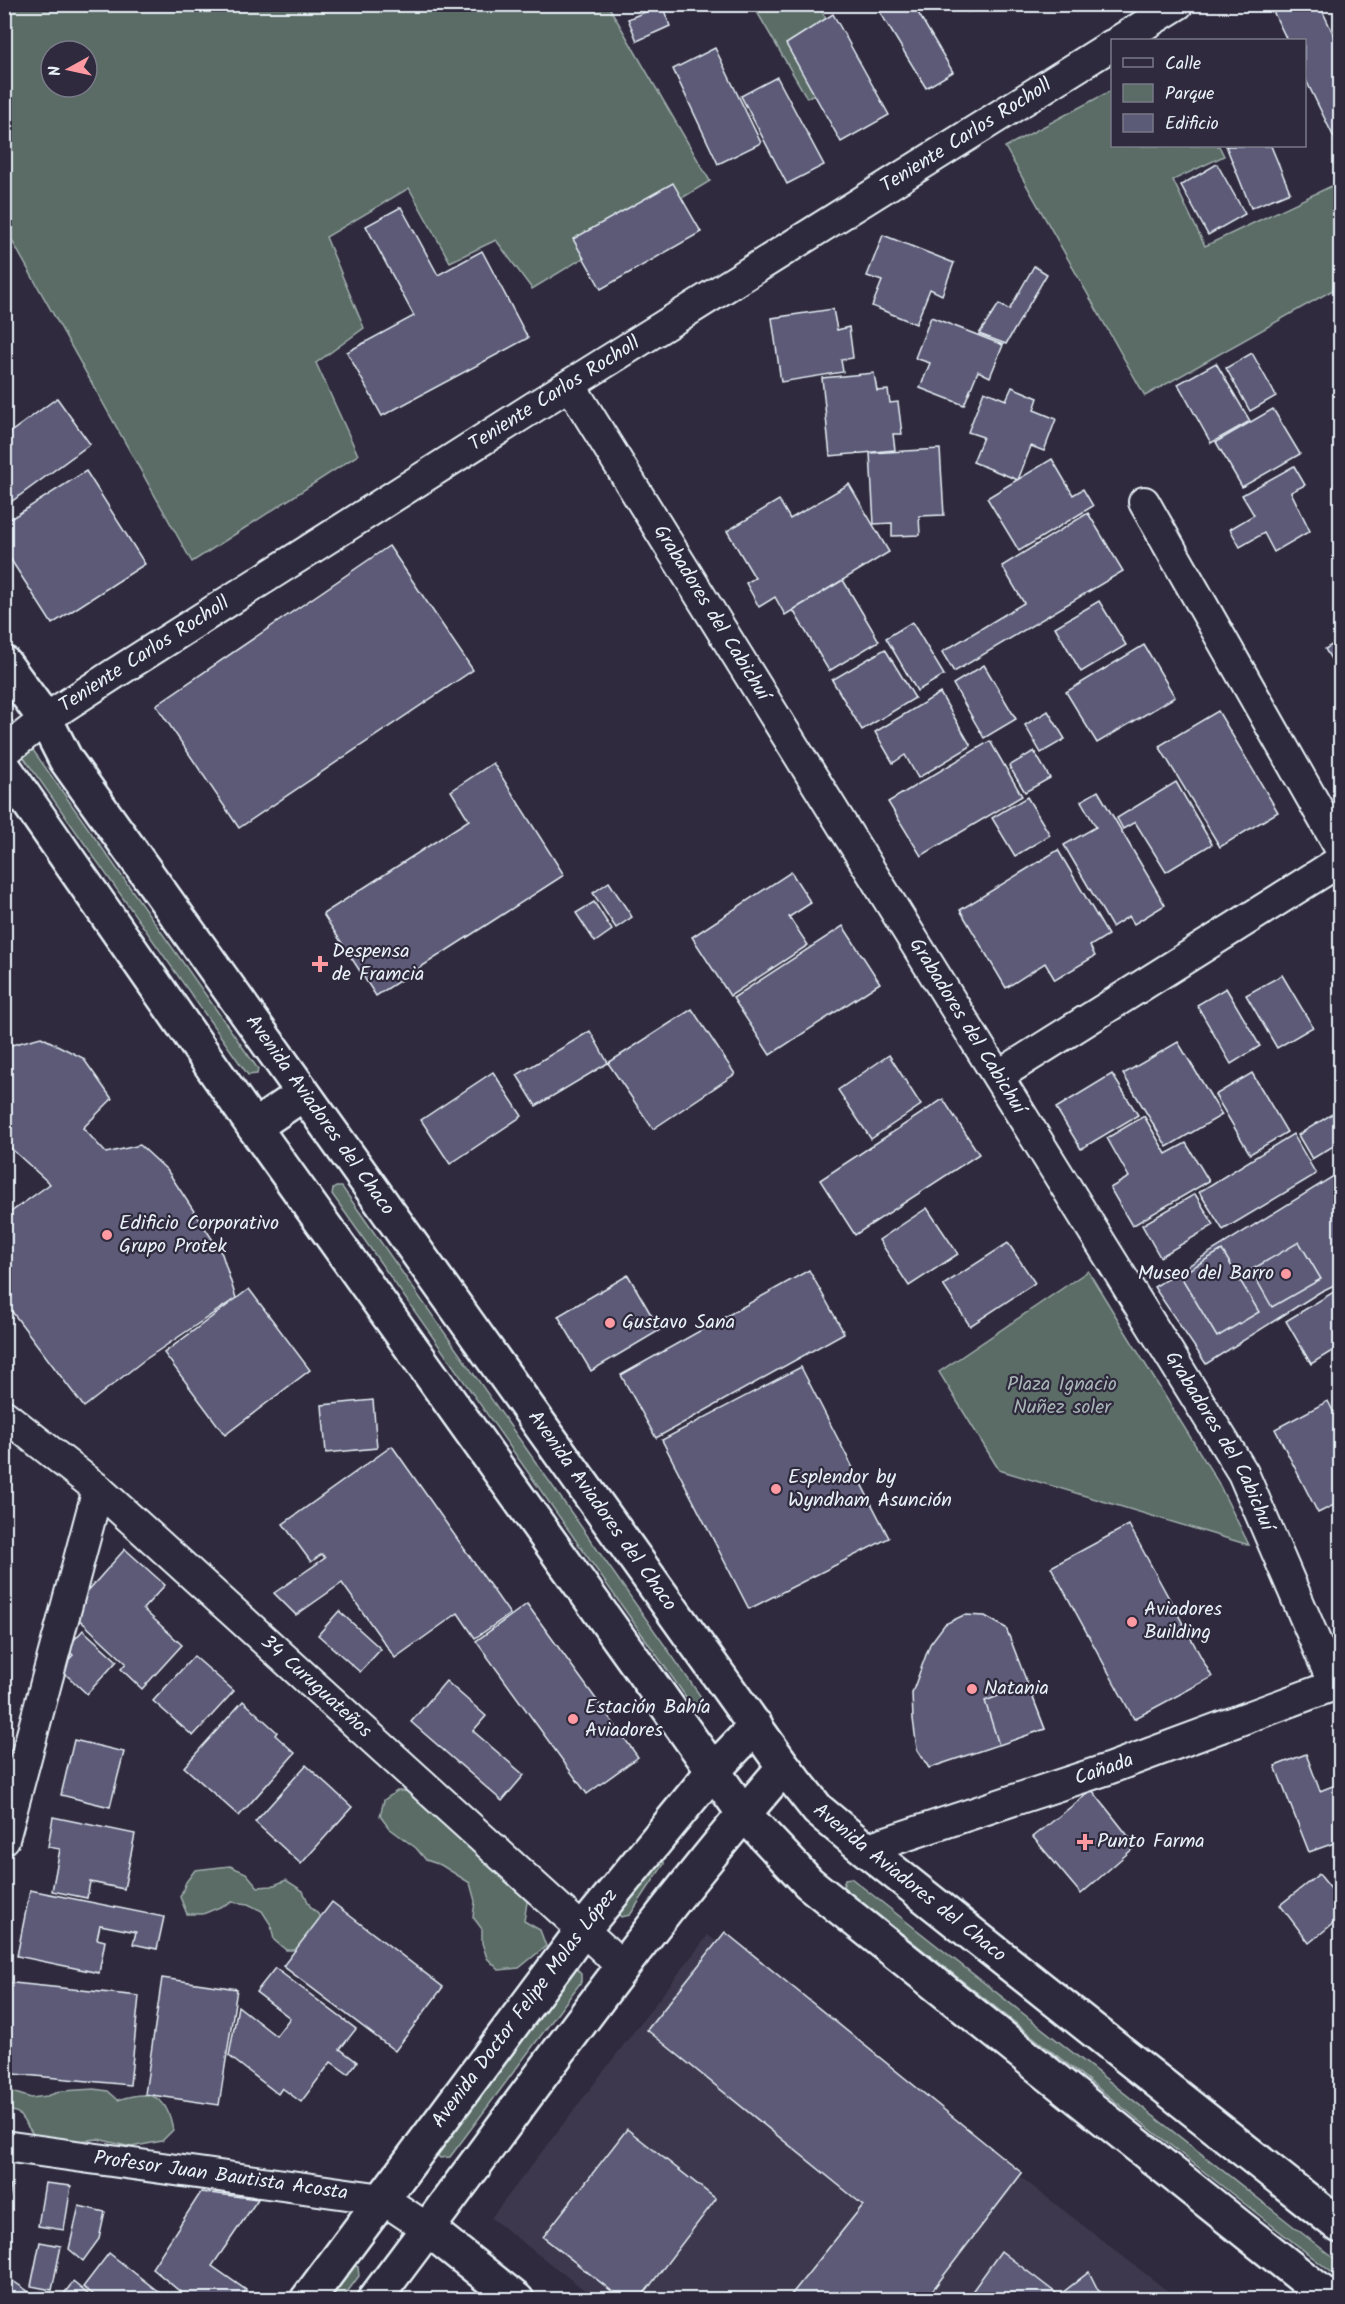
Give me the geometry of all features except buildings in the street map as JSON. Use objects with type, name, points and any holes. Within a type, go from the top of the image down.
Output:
[{"type":"main road","name":"Avenida Aviadores del Chaco","points":[[4,663],[45,719],[66,760],[303,1094],[784,1767],[818,1810],[1341,2226]]},
{"type":"main road","points":[[4,767],[254,1127],[744,1814],[809,1883],[1331,2300]]},
{"type":"main road","points":[[254,1127],[303,1094]]},
{"type":"main road","name":"Avenida Doctor Felipe Molas López","points":[[307,2300],[582,1931],[713,1771],[756,1726]]},
{"type":"main road","points":[[374,2300],[621,1967],[784,1767]]},
{"type":"main road","points":[[428,2229],[517,2300]]},
{"type":"street","points":[[1122,39],[1178,4]]},
{"type":"street","name":"Teniente Carlos Rocholl","points":[[4,752],[45,719],[570,385],[1111,46]]},
{"type":"street","name":"Grabadores del Cabichuí","points":[[570,385],[1243,1473],[1337,1684]]},
{"type":"street","points":[[1144,502],[1341,848]]},
{"type":"street","points":[[998,1076],[1341,861]]},
{"type":"street","name":"34 Curuguateños","points":[[4,1415],[98,1489],[621,1967]]},
{"type":"street","points":[[4,1839],[98,1489]]},
{"type":"street","name":"Cañada","points":[[865,1849],[1108,1769],[1337,1684]]},
{"type":"street","name":"Profesor Juan Bautista Acosta","points":[[4,2146],[383,2199],[428,2229]]},
{"type":"shaded area","points":[[708,1935],[1178,2299],[596,2299],[491,2218]]},
{"type":"green space","points":[[4,5],[608,5],[710,181],[532,289],[496,240],[450,262],[409,188],[326,237],[364,328],[316,363],[358,455],[192,562],[5,228]]},
{"type":"green space","points":[[753,5],[818,5],[855,70],[807,98]]},
{"type":"green space","points":[[1111,91],[1111,147],[1220,147],[1224,156],[1173,180],[1205,246],[1340,182],[1340,286],[1145,396],[1005,147]]},
{"type":"green space","points":[[4,709],[258,1069],[257,1074],[248,1075],[5,731]]},
{"type":"green space","points":[[336,1187],[342,1187],[706,1704],[703,1712],[696,1711],[332,1194]]},
{"type":"green space","name":"Plaza Ignacio Nuñez soler","points":[[1088,1271],[1218,1482],[1249,1545],[999,1470],[939,1372]]},
{"type":"green space","points":[[397,1791],[412,1791],[529,1890],[524,1921],[540,1930],[546,1946],[519,1968],[499,1970],[487,1958],[482,1943],[482,1929],[473,1917],[475,1901],[470,1883],[441,1865],[426,1860],[416,1848],[389,1828],[380,1816],[384,1800]]},
{"type":"green space","points":[[661,1857],[664,1858],[664,1864],[630,1915],[621,1917],[617,1913]]},
{"type":"green space","points":[[230,1866],[246,1873],[258,1887],[272,1886],[286,1880],[303,1891],[310,1906],[333,1929],[322,1950],[286,1950],[274,1940],[271,1925],[262,1911],[248,1904],[232,1902],[203,1914],[187,1914],[180,1897],[186,1882],[195,1870]]},
{"type":"green space","points":[[851,1878],[1340,2263],[1340,2279],[843,1887],[845,1879]]},
{"type":"green space","points":[[572,1968],[581,1973],[581,1982],[450,2157],[440,2158],[436,2154]]},
{"type":"green space","points":[[4,2086],[15,2093],[31,2098],[62,2091],[94,2089],[108,2091],[118,2100],[148,2095],[155,2097],[166,2109],[173,2130],[162,2141],[131,2147],[98,2139],[68,2142],[36,2138],[18,2113],[5,2108]]},
{"type":"green space","points":[[350,2263],[358,2267],[359,2276],[342,2299],[319,2300]]},
{"type":"place","name":"Despensa de Framcia","points":[[320,964]]},
{"type":"place","name":"Edificio Corporativo Grupo Protek","points":[[107,1235]]},
{"type":"place","name":"Museo del Barro","points":[[1286,1274]]},
{"type":"place","name":"Gustavo Sana","points":[[610,1323]]},
{"type":"place","name":"Esplendor by Wyndham Asunción","points":[[776,1489]]},
{"type":"place","name":"Aviadores Building","points":[[1132,1622]]},
{"type":"place","name":"Natania","points":[[972,1689]]},
{"type":"place","name":"Estación Bahía Aviadores","points":[[573,1719]]},
{"type":"place","name":"Punto Farma","points":[[1085,1842]]}]
